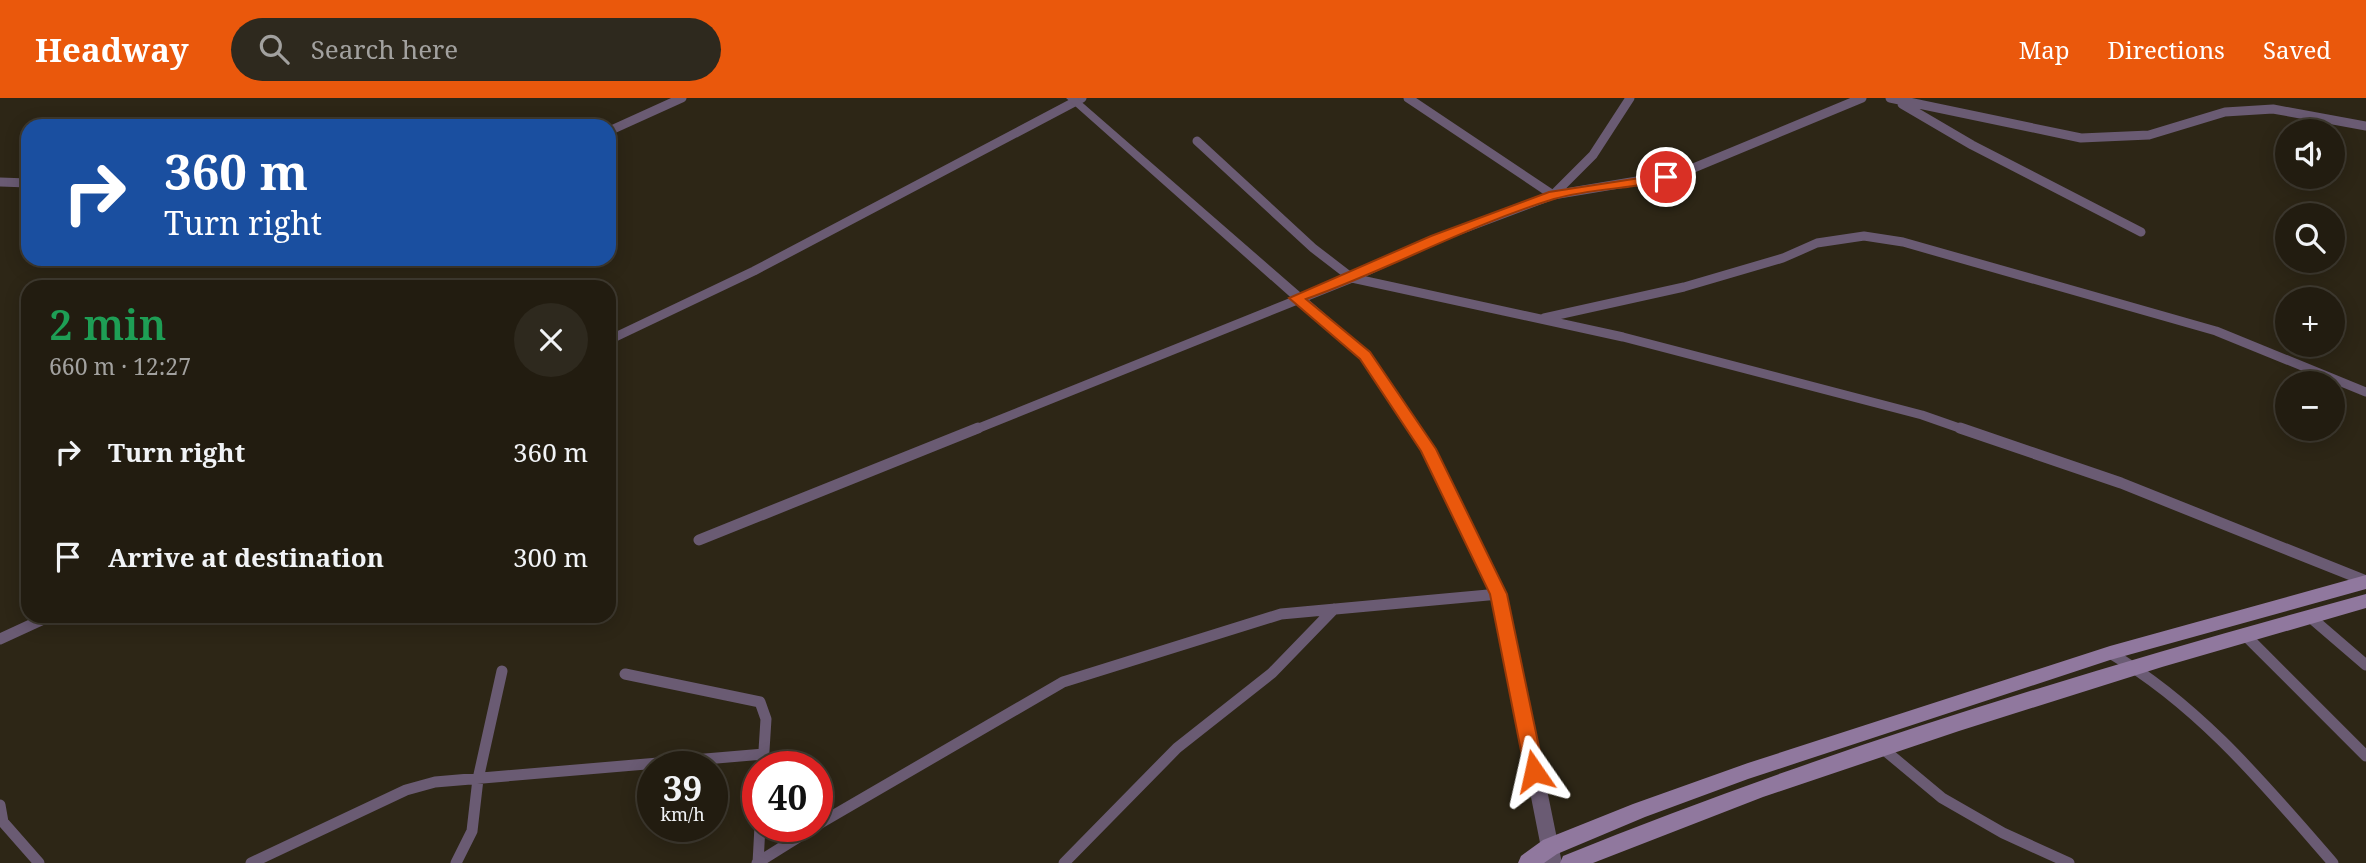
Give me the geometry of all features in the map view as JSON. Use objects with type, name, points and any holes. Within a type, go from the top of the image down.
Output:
[{"type":"main road","points":[[1528,863],[1551,855],[1640,810],[1748,771],[2110,653],[2366,581]]},
{"type":"main road","points":[[1570,863],[1734,798],[1882,748],[2136,667],[2366,601]]},
{"type":"street","points":[[616,128],[682,98]]},
{"type":"street","points":[[1408,98],[1553,195]]},
{"type":"street","points":[[1553,195],[1593,155],[1630,98]]},
{"type":"street","points":[[699,540],[1296,298],[1352,278],[1436,239],[1553,195],[1679,174],[1862,98]]},
{"type":"street","points":[[1890,98],[2081,138],[2149,135],[2225,112],[2273,109],[2366,126]]},
{"type":"street","points":[[1890,98],[1972,145],[2141,232]]},
{"type":"street","points":[[616,337],[754,271],[1076,99],[1296,298],[1365,356],[1395,396],[1428,449],[1499,594],[1551,855]]},
{"type":"street","points":[[1197,141],[1313,248],[1352,278],[1623,337],[1922,415],[2122,483],[2366,581]]},
{"type":"street","points":[[0,182],[21,183]]},
{"type":"street","points":[[1540,319],[1684,287],[1783,258],[1817,243],[1864,236],[1903,242],[2008,274],[2217,331],[2366,392]]},
{"type":"street","points":[[833,816],[1063,682],[1281,614],[1499,594]]},
{"type":"street","points":[[1064,863],[1177,748],[1272,673],[1334,609]]},
{"type":"street","points":[[2309,617],[2366,665]]},
{"type":"street","points":[[0,639],[35,623]]},
{"type":"street","points":[[2244,635],[2366,756]]},
{"type":"street","points":[[2110,653],[2136,667],[2179,701],[2250,768],[2333,863]]},
{"type":"street","points":[[456,863],[472,831],[478,779],[502,671]]},
{"type":"street","points":[[625,674],[760,702],[766,719],[764,751]]},
{"type":"street","points":[[1882,748],[1942,798],[2003,833],[2068,863]]},
{"type":"street","points":[[251,863],[406,790],[435,782],[742,761]]},
{"type":"street","points":[[0,805],[3,822],[39,863]]},
{"type":"street","points":[[758,863],[759,842]]},
{"type":"street","points":[[758,863],[791,842]]},
{"type":"route","points":[[1534,771],[1499,594],[1428,449],[1395,396],[1365,356],[1296,298],[1352,278],[1375,264],[1436,239],[1553,195],[1666,177]]}]
